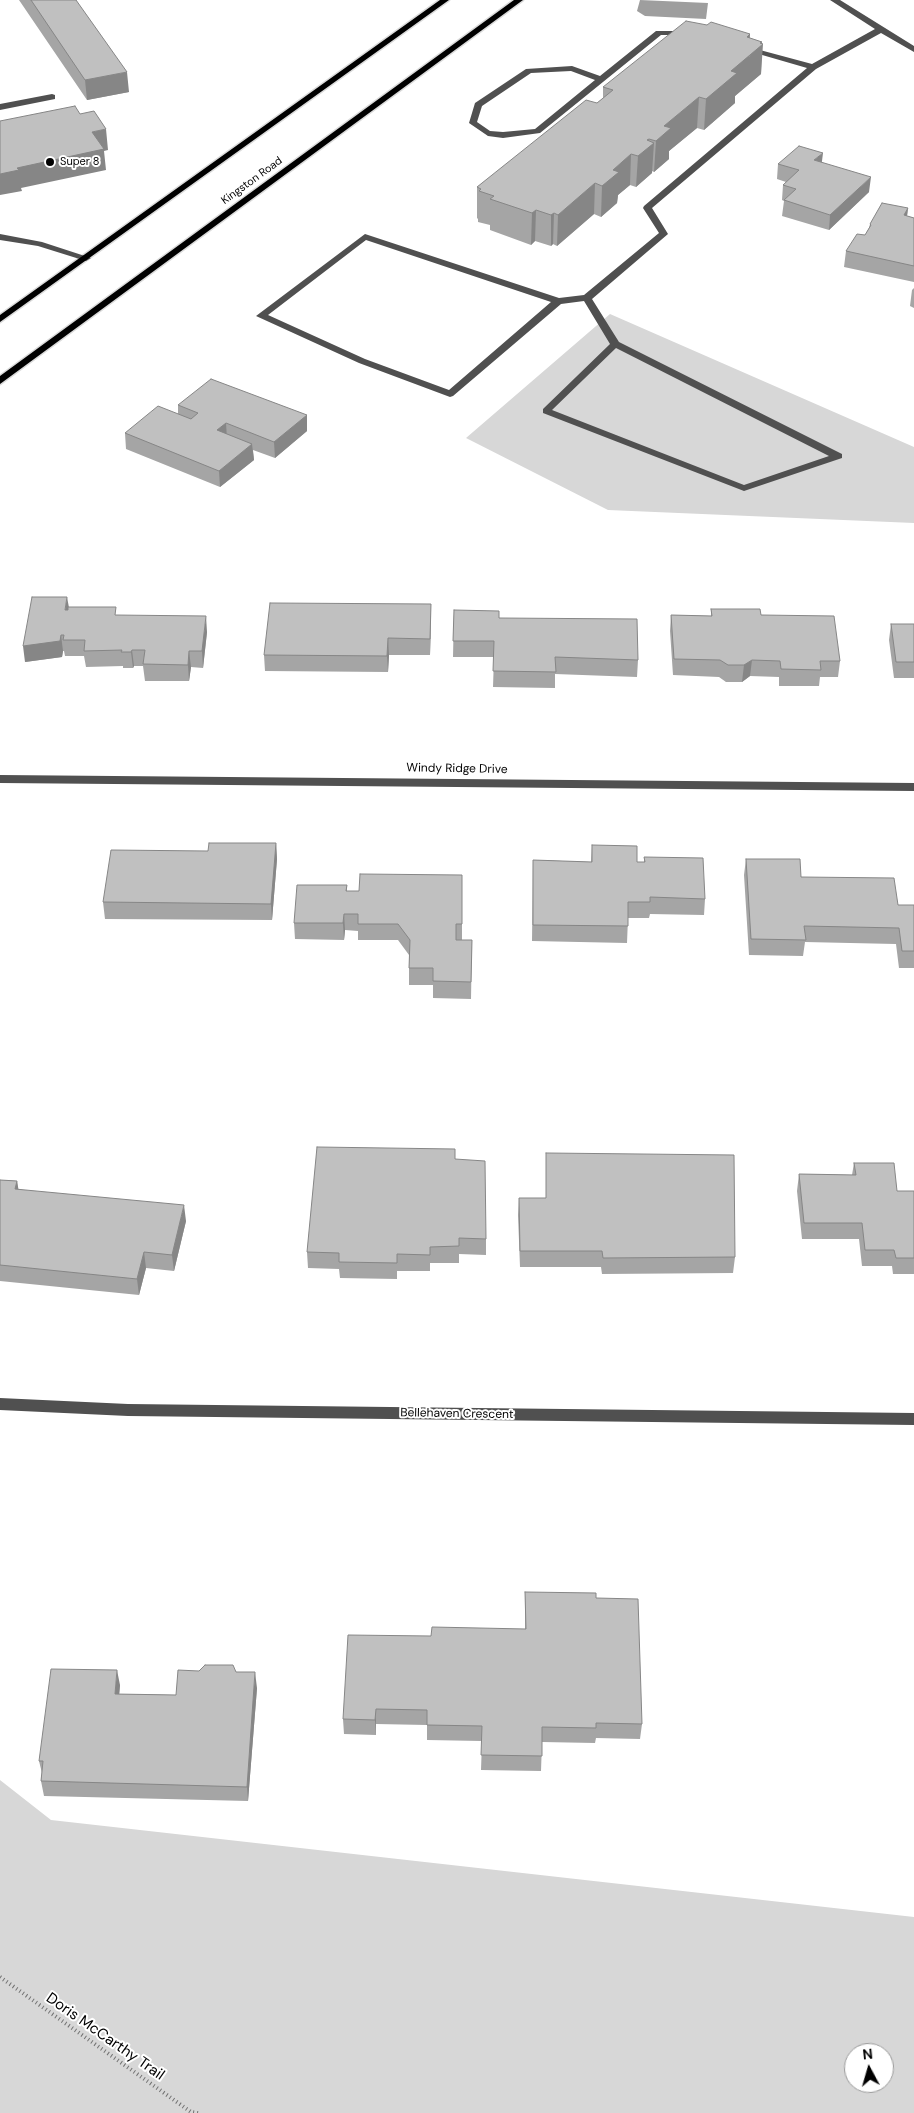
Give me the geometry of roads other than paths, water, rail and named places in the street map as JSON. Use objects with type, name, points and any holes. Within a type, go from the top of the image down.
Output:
[{"type":"main road","points":[[0,319],[445,0]]},
{"type":"main road","name":"Kingston Road","points":[[0,381],[519,0]]},
{"type":"street","points":[[834,0],[914,50]]},
{"type":"street","points":[[558,301],[450,394],[362,361],[261,316],[364,237],[558,301],[587,298],[664,234],[647,208],[813,67],[880,30]]},
{"type":"street","points":[[600,79],[572,68],[529,70],[478,106],[473,123],[488,132],[503,135],[536,131],[659,33],[694,33]]},
{"type":"street","points":[[740,46],[813,67]]},
{"type":"street","points":[[0,107],[52,97]]},
{"type":"street","points":[[0,237],[39,244],[86,258]]},
{"type":"street","points":[[587,298],[615,344],[838,456],[744,488],[546,411],[615,344]]},
{"type":"street","name":"Windy Ridge Drive","points":[[0,779],[914,787]]},
{"type":"street","name":"Bellehaven Crescent","points":[[0,1404],[128,1410],[914,1419]]},
{"type":"place","name":"Super 8","points":[[50,162]]}]
